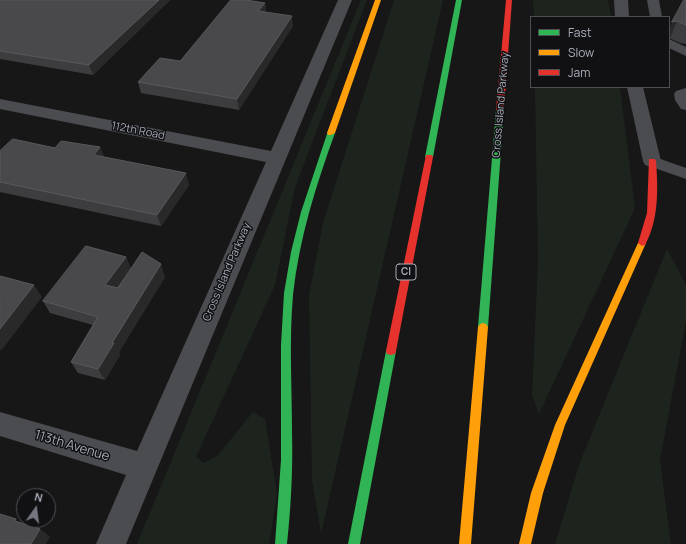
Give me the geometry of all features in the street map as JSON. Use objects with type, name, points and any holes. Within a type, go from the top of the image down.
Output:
[{"type":"highway","points":[[281,544],[287,474],[287,325],[293,264],[307,201],[378,0]]},
{"type":"highway","name":"CI","points":[[354,544],[458,0]]},
{"type":"highway","name":"Cross Island Parkway","points":[[465,544],[509,0]]},
{"type":"highway","points":[[525,544],[537,493],[560,425],[646,235],[654,192],[652,161]]},
{"type":"street","name":"Cross Island Parkway","points":[[111,544],[276,158],[341,0]]},
{"type":"street","points":[[621,0],[622,16]]},
{"type":"street","points":[[635,88],[652,161]]},
{"type":"street","name":"112th Road","points":[[0,104],[276,158]]},
{"type":"street","name":"113th Avenue","points":[[0,424],[144,467]]},
{"type":"lane","points":[[653,0],[656,16]]},
{"type":"lane","points":[[670,44],[686,52]]},
{"type":"lane","points":[[670,50],[686,52]]},
{"type":"lane","points":[[686,92],[682,94],[682,100],[686,106]]},
{"type":"lane","points":[[652,161],[686,174]]},
{"type":"shaded area","points":[[361,0],[367,0],[295,187],[275,285],[196,457],[204,463],[218,455],[253,412],[265,419],[277,494],[269,544],[137,544]]},
{"type":"shaded area","points":[[394,0],[443,0],[321,534],[312,480],[309,295],[323,223]]},
{"type":"shaded area","points":[[533,0],[608,0],[611,16],[534,16]]},
{"type":"shaded area","points":[[535,88],[620,88],[635,208],[539,414],[532,395],[538,261]]},
{"type":"shaded area","points":[[667,249],[686,285],[686,321],[660,460],[671,544],[555,544],[580,462]]},
{"type":"building","points":[[0,0],[159,0],[89,65],[0,51]]},
{"type":"building","points":[[231,0],[246,0],[265,3],[258,11],[292,16],[237,99],[138,82],[160,58],[180,61]]},
{"type":"building","points":[[684,0],[686,0],[686,25],[677,21],[672,22]]},
{"type":"building","points":[[13,139],[55,148],[61,141],[100,147],[94,155],[186,173],[157,215],[0,182],[0,151]]},
{"type":"building","points":[[86,246],[126,257],[105,285],[118,288],[142,252],[161,264],[112,343],[114,343],[98,369],[71,362],[98,317],[43,301]]},
{"type":"building","points":[[0,276],[34,285],[0,329]]},
{"type":"building","points":[[0,514],[16,519],[16,528],[40,529],[31,544],[0,544]]},
{"type":"traffic: fast","points":[[429,157],[459,0]]},
{"type":"traffic: fast","points":[[483,327],[500,110]]},
{"type":"traffic: fast","points":[[281,544],[287,460],[286,345],[289,293],[295,252],[305,212],[331,133]]},
{"type":"traffic: fast","points":[[354,544],[391,351]]},
{"type":"traffic: slow","points":[[331,133],[378,0]]},
{"type":"traffic: slow","points":[[525,544],[537,493],[560,425],[642,243]]},
{"type":"traffic: slow","points":[[465,544],[483,327]]},
{"type":"traffic: jam","points":[[500,110],[509,0]]},
{"type":"traffic: jam","points":[[391,351],[429,157]]},
{"type":"traffic: jam","points":[[642,243],[651,213],[653,182],[652,161]]}]
